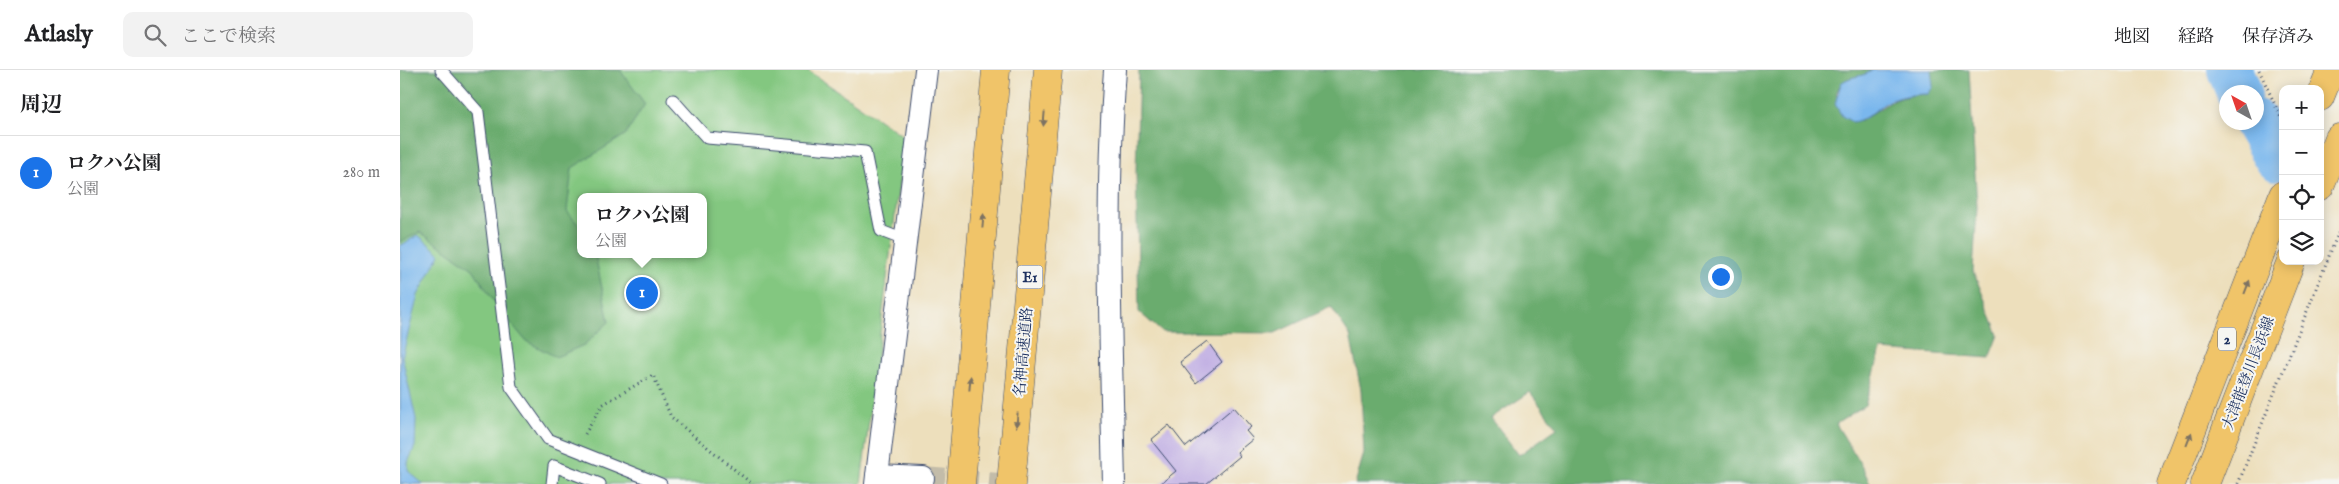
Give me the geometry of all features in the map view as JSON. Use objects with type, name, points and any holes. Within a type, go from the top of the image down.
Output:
[{"type":"main road","points":[[961,484],[996,70]]},
{"type":"main road","name":"名神高速道路","points":[[1011,484],[1048,70]]},
{"type":"main road","points":[[2324,88],[2331,70]]},
{"type":"main road","points":[[2324,176],[2339,138]]},
{"type":"main road","name":"2","points":[[2171,484],[2279,205]]},
{"type":"main road","name":"大津能登川長浜線","points":[[2205,484],[2289,265]]},
{"type":"street","points":[[923,478],[877,480],[926,70]]},
{"type":"street","points":[[1114,484],[1109,264],[1111,127],[1115,70]]},
{"type":"lane","points":[[441,70],[478,112],[511,387],[548,439],[662,484]]},
{"type":"lane","points":[[673,100],[707,138],[865,152],[881,231],[907,241]]},
{"type":"lane","points":[[552,484],[554,466],[600,484]]},
{"type":"path","points":[[2259,70],[2279,113]]},
{"type":"path","points":[[2238,484],[2339,231]]},
{"type":"path","points":[[576,450],[602,405],[653,375],[672,417],[752,484]]},
{"type":"green space","points":[[400,70],[807,70],[905,137],[861,484],[400,484]]},
{"type":"green space","points":[[400,70],[620,70],[645,104],[625,135],[572,168],[567,211],[577,223],[577,258],[596,258],[609,322],[584,345],[556,357],[526,341],[499,309],[473,269],[420,232],[400,242]]},
{"type":"green space","points":[[1139,70],[1873,70],[1867,74],[1847,79],[1839,87],[1836,94],[1861,121],[1892,101],[1908,96],[1928,94],[1933,76],[1931,70],[1969,70],[1977,207],[1973,271],[1999,335],[1990,358],[1881,350],[1865,405],[1836,424],[1863,468],[1870,484],[1355,484],[1364,453],[1361,390],[1350,335],[1331,307],[1275,333],[1162,332],[1139,312],[1136,171]],"holes":[[[1530,392],[1557,428],[1519,455],[1491,418]]]},
{"type":"water","points":[[1873,70],[1931,70],[1933,87],[1928,94],[1896,99],[1886,103],[1866,117],[1852,122],[1842,116],[1835,104],[1841,83]]},
{"type":"water","points":[[418,235],[440,254],[418,295],[402,357],[416,419],[415,446],[408,462],[408,471],[423,484],[400,484],[400,246]]},
{"type":"building","points":[[1207,341],[1222,362],[1196,383],[1180,362]]},
{"type":"building","points":[[1234,407],[1251,427],[1246,431],[1253,439],[1237,452],[1240,456],[1206,484],[1160,484],[1176,471],[1151,440],[1169,425],[1186,447]]},
{"type":"waterway","points":[[2230,70],[2236,85]]},
{"type":"waterway","points":[[2261,130],[2277,158]]},
{"type":"tunnel","points":[[923,478],[1000,484]]},
{"type":"place","name":"ロクハ公園","points":[[642,293]]}]
